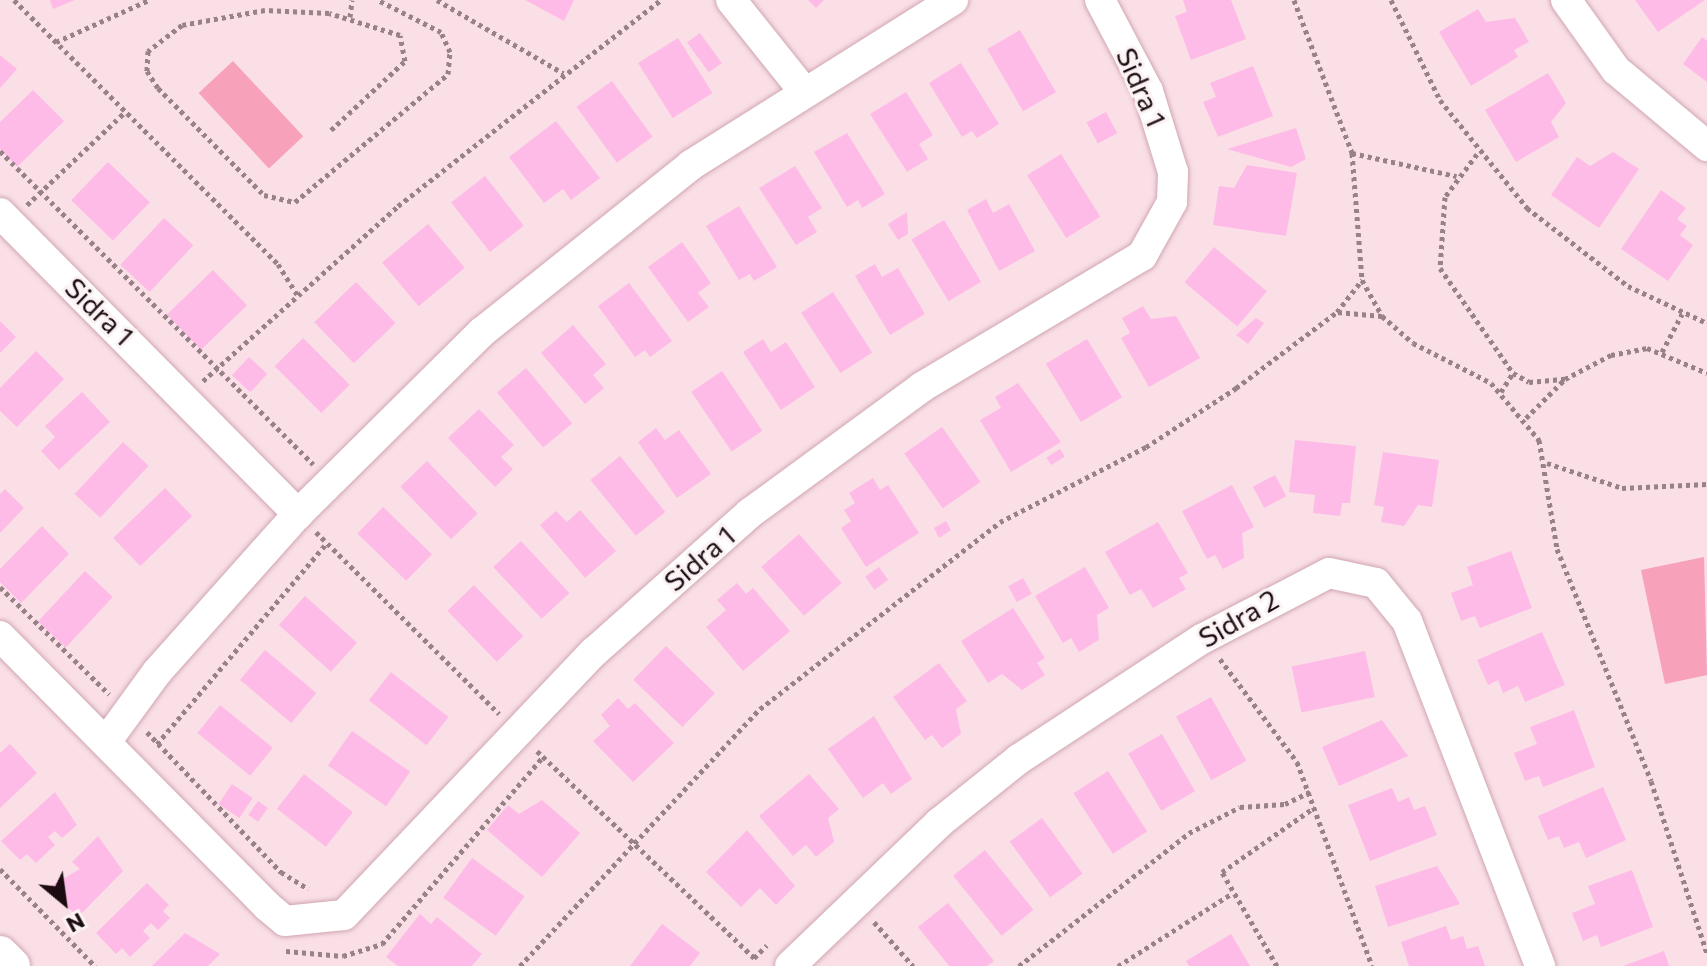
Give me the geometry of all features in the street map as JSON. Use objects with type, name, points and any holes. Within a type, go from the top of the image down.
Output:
[{"type":"street","points":[[731,0],[802,89]]},
{"type":"street","points":[[106,742],[120,699],[298,514],[471,342],[584,246],[802,89],[953,0]]},
{"type":"street","name":"Sidra 1","points":[[0,636],[285,921],[344,915],[369,896],[509,723],[672,581],[822,457],[1014,329],[1142,256],[1172,202],[1173,172],[1148,91],[1100,0]]},
{"type":"street","points":[[1566,0],[1616,70],[1707,146]]},
{"type":"street","name":"Sidra 1","points":[[4,218],[189,396],[298,514]]},
{"type":"street","name":"Sidra 2","points":[[790,966],[855,900],[1019,759],[1202,639],[1329,573],[1354,574],[1395,599],[1540,966]]},
{"type":"street","points":[[0,954],[12,966]]},
{"type":"path","points":[[14,0],[278,264],[297,294]]},
{"type":"path","points":[[56,42],[149,0]]},
{"type":"path","points":[[350,17],[352,0]]},
{"type":"path","points":[[331,130],[408,52],[392,30],[350,17],[286,9],[202,19],[153,42],[147,71],[264,195],[295,202],[448,74],[450,52],[441,32],[378,0]]},
{"type":"path","points":[[437,0],[564,74]]},
{"type":"path","points":[[189,396],[214,368],[297,294],[564,74],[661,0]]},
{"type":"path","points":[[1294,0],[1352,153],[1362,280],[1382,316],[1413,343],[1501,392],[1526,418],[1547,463],[1557,549],[1651,781],[1707,953]]},
{"type":"path","points":[[1391,0],[1440,100],[1477,154],[1557,236],[1683,314],[1707,323]]},
{"type":"path","points":[[4,218],[39,193],[125,112]]},
{"type":"path","points":[[0,151],[214,368],[331,481]]},
{"type":"path","points":[[1352,153],[1456,176]]},
{"type":"path","points":[[1477,154],[1456,176],[1438,220],[1440,268],[1513,373],[1529,382],[1565,379]]},
{"type":"path","points":[[520,966],[760,709],[1000,522],[1189,421],[1337,312],[1362,280]]},
{"type":"path","points":[[1337,312],[1382,316]]},
{"type":"path","points":[[1662,352],[1683,314]]},
{"type":"path","points":[[1526,418],[1565,379],[1611,355],[1662,352],[1707,373]]},
{"type":"path","points":[[1501,392],[1513,373]]},
{"type":"path","points":[[1547,463],[1622,488],[1707,484]]},
{"type":"path","points":[[298,514],[543,757],[754,958],[774,939]]},
{"type":"path","points":[[134,771],[327,543]]},
{"type":"path","points":[[0,587],[120,699],[281,872],[318,891]]},
{"type":"path","points":[[1202,639],[1272,719],[1310,792],[1372,966]]},
{"type":"path","points":[[489,726],[509,723]]},
{"type":"path","points":[[273,945],[321,957],[364,954],[382,944],[543,757]]},
{"type":"path","points":[[1019,966],[1189,833],[1240,807],[1285,804],[1310,792]]},
{"type":"path","points":[[1277,966],[1231,894],[1222,872],[1230,863],[1315,807]]},
{"type":"path","points":[[0,869],[95,966]]},
{"type":"path","points":[[1118,966],[1231,894]]},
{"type":"path","points":[[855,900],[913,966]]},
{"type":"shaded area","points":[[233,61],[303,136],[269,168],[199,93]]},
{"type":"shaded area","points":[[1704,557],[1707,675],[1665,684],[1641,570]]},
{"type":"building","points":[[50,0],[75,0],[53,9]]},
{"type":"building","points":[[525,0],[574,0],[564,21]]},
{"type":"building","points":[[808,0],[824,0],[816,8]]},
{"type":"building","points":[[1183,0],[1231,0],[1246,39],[1191,60],[1175,16],[1187,12]]},
{"type":"building","points":[[1635,0],[1705,0],[1658,32]]},
{"type":"building","points":[[1478,9],[1486,22],[1515,18],[1529,42],[1514,50],[1518,57],[1471,86],[1439,32]]},
{"type":"building","points":[[1020,30],[1056,92],[1023,111],[987,49]]},
{"type":"building","points":[[700,33],[722,63],[709,72],[687,42]]},
{"type":"building","points":[[1702,37],[1707,41],[1707,82],[1683,64]]},
{"type":"building","points":[[678,38],[712,93],[673,118],[638,63]]},
{"type":"building","points":[[0,55],[17,69],[0,88]]},
{"type":"building","points":[[961,63],[999,124],[977,138],[972,131],[962,137],[929,83]]},
{"type":"building","points":[[1253,66],[1273,116],[1218,137],[1203,102],[1216,97],[1210,83]]},
{"type":"building","points":[[1548,73],[1566,103],[1551,122],[1559,137],[1516,162],[1485,110]]},
{"type":"building","points":[[612,81],[653,137],[617,163],[576,107]]},
{"type":"building","points":[[33,90],[64,121],[17,167],[0,149],[0,122]]},
{"type":"building","points":[[906,92],[933,135],[919,144],[928,159],[907,172],[870,114]]},
{"type":"building","points":[[1106,112],[1117,133],[1098,144],[1087,122]]},
{"type":"building","points":[[556,121],[600,178],[571,200],[563,189],[544,203],[509,157]]},
{"type":"building","points":[[1296,128],[1306,159],[1291,167],[1227,149]]},
{"type":"building","points":[[847,133],[885,194],[862,208],[858,200],[847,207],[814,152]]},
{"type":"building","points":[[1613,152],[1639,169],[1599,228],[1551,195],[1577,157],[1590,166]]},
{"type":"building","points":[[1061,154],[1100,217],[1066,238],[1027,175]]},
{"type":"building","points":[[108,162],[150,202],[113,240],[71,200]]},
{"type":"building","points":[[1247,165],[1297,173],[1286,236],[1213,225],[1219,186],[1234,188]]},
{"type":"building","points":[[795,166],[822,208],[808,217],[817,232],[796,245],[759,188]]},
{"type":"building","points":[[485,176],[524,226],[490,252],[451,202]]},
{"type":"building","points":[[1661,190],[1686,208],[1677,219],[1687,226],[1680,235],[1693,245],[1668,281],[1621,249]]},
{"type":"building","points":[[986,199],[993,213],[1009,204],[1035,251],[999,271],[967,210]]},
{"type":"building","points":[[739,206],[777,267],[754,281],[750,274],[739,280],[706,226]]},
{"type":"building","points":[[907,212],[908,234],[898,240],[888,224]]},
{"type":"building","points":[[164,218],[193,245],[150,292],[120,265]]},
{"type":"building","points":[[944,220],[981,282],[949,301],[911,240]]},
{"type":"building","points":[[428,224],[465,268],[419,306],[382,263]]},
{"type":"building","points":[[682,242],[711,283],[698,293],[709,307],[688,322],[648,267]]},
{"type":"building","points":[[1214,247],[1267,291],[1237,327],[1184,282]]},
{"type":"building","points":[[875,264],[882,277],[898,268],[925,314],[890,335],[855,276]]},
{"type":"building","points":[[213,270],[247,305],[201,350],[167,314]]},
{"type":"building","points":[[356,282],[396,323],[354,363],[314,322]]},
{"type":"building","points":[[629,283],[672,341],[650,357],[645,350],[635,357],[598,306]]},
{"type":"building","points":[[833,292],[872,352],[840,373],[801,313]]},
{"type":"building","points":[[1143,306],[1151,319],[1176,316],[1200,358],[1149,387],[1121,338],[1130,333],[1122,318]]},
{"type":"building","points":[[1256,318],[1264,323],[1248,344],[1236,335]]},
{"type":"building","points":[[0,321],[16,337],[0,353]]},
{"type":"building","points":[[573,325],[606,364],[593,375],[604,388],[585,404],[541,353]]},
{"type":"building","points":[[303,338],[350,385],[321,413],[275,366]]},
{"type":"building","points":[[763,339],[771,352],[786,342],[815,387],[781,410],[743,352]]},
{"type":"building","points":[[1087,339],[1122,397],[1081,422],[1046,364]]},
{"type":"building","points":[[36,351],[64,379],[17,427],[0,411],[0,388]]},
{"type":"building","points":[[249,357],[267,374],[250,392],[232,375]]},
{"type":"building","points":[[526,368],[572,423],[543,448],[497,392]]},
{"type":"building","points":[[722,371],[762,431],[732,451],[691,392]]},
{"type":"building","points":[[1018,383],[1061,442],[1011,472],[980,420],[1001,408],[995,397]]},
{"type":"building","points":[[82,392],[110,422],[59,470],[41,451],[55,437],[45,426]]},
{"type":"building","points":[[479,409],[514,445],[501,457],[513,469],[495,487],[448,438]]},
{"type":"building","points":[[942,427],[980,482],[943,508],[904,453]]},
{"type":"building","points":[[656,428],[665,440],[679,430],[711,474],[677,498],[638,442]]},
{"type":"building","points":[[1295,440],[1356,446],[1350,503],[1342,503],[1340,516],[1313,513],[1315,495],[1289,492]]},
{"type":"building","points":[[123,442],[149,466],[100,518],[75,494]]},
{"type":"building","points":[[1060,449],[1065,457],[1051,465],[1046,457]]},
{"type":"building","points":[[1383,452],[1439,460],[1432,507],[1418,505],[1404,526],[1381,522],[1384,507],[1374,505]]},
{"type":"building","points":[[620,456],[665,512],[636,536],[590,480]]},
{"type":"building","points":[[427,461],[478,514],[451,539],[400,487]]},
{"type":"building","points":[[1275,475],[1286,496],[1264,508],[1253,487]]},
{"type":"building","points":[[873,478],[880,490],[888,485],[919,533],[866,567],[841,528],[851,521],[844,510],[855,503],[849,493]]},
{"type":"building","points":[[1232,485],[1254,527],[1242,533],[1244,558],[1223,569],[1215,555],[1207,559],[1182,511]]},
{"type":"building","points":[[165,488],[192,516],[140,566],[113,538]]},
{"type":"building","points":[[5,489],[24,508],[0,533],[0,494]]},
{"type":"building","points":[[383,507],[432,554],[406,581],[357,534]]},
{"type":"building","points":[[580,510],[616,551],[585,578],[540,525],[556,511],[567,522]]},
{"type":"building","points":[[946,521],[951,530],[939,538],[934,528]]},
{"type":"building","points":[[1158,522],[1188,573],[1179,578],[1186,589],[1153,608],[1141,589],[1130,595],[1105,552]]},
{"type":"building","points":[[42,526],[69,554],[21,603],[0,582],[0,569]]},
{"type":"building","points":[[799,534],[842,583],[804,616],[761,567]]},
{"type":"building","points":[[521,541],[569,593],[542,619],[493,567]]},
{"type":"building","points":[[1511,551],[1532,608],[1480,628],[1475,616],[1461,621],[1451,593],[1473,585],[1467,567]]},
{"type":"building","points":[[879,567],[888,580],[874,590],[865,577]]},
{"type":"building","points":[[1085,567],[1109,608],[1097,615],[1099,640],[1079,652],[1071,638],[1063,643],[1035,596]]},
{"type":"building","points":[[85,571],[113,597],[66,647],[38,621]]},
{"type":"building","points":[[1023,578],[1032,594],[1017,602],[1008,586]]},
{"type":"building","points":[[737,583],[746,594],[753,588],[790,631],[743,671],[706,627],[726,610],[717,600]]},
{"type":"building","points":[[474,585],[523,636],[497,662],[447,611]]},
{"type":"building","points":[[305,596],[357,643],[331,672],[279,625]]},
{"type":"building","points":[[1013,608],[1045,658],[1037,663],[1045,675],[1022,690],[1002,674],[988,683],[961,641]]},
{"type":"building","points":[[1542,632],[1565,685],[1525,702],[1518,686],[1503,693],[1498,680],[1488,685],[1477,660]]},
{"type":"building","points":[[666,646],[715,693],[682,727],[633,680]]},
{"type":"building","points":[[265,650],[316,693],[291,723],[240,680]]},
{"type":"building","points":[[1365,651],[1375,697],[1301,713],[1292,667]]},
{"type":"building","points":[[939,663],[967,701],[956,709],[961,734],[942,748],[932,735],[925,740],[893,697]]},
{"type":"building","points":[[391,672],[449,717],[426,745],[369,700]]},
{"type":"building","points":[[1211,697],[1246,761],[1211,780],[1176,716]]},
{"type":"building","points":[[618,698],[628,709],[635,703],[674,743],[633,782],[593,741],[610,726],[601,715]]},
{"type":"building","points":[[220,705],[273,748],[250,776],[197,733]]},
{"type":"building","points":[[1574,710],[1595,767],[1543,787],[1539,776],[1525,781],[1514,753],[1537,744],[1530,727]]},
{"type":"building","points":[[874,716],[912,779],[891,794],[883,783],[863,798],[828,749]]},
{"type":"building","points":[[1382,720],[1408,756],[1339,786],[1322,747]]},
{"type":"building","points":[[352,731],[410,772],[386,806],[328,765]]},
{"type":"building","points":[[1162,734],[1195,791],[1161,811],[1128,754]]},
{"type":"building","points":[[10,744],[37,773],[0,808],[0,753]]},
{"type":"building","points":[[1108,771],[1147,831],[1113,854],[1074,793]]},
{"type":"building","points":[[304,774],[353,812],[326,847],[277,809]]},
{"type":"building","points":[[809,774],[839,809],[828,818],[834,842],[816,857],[806,845],[793,856],[759,816]]},
{"type":"building","points":[[232,784],[253,798],[239,818],[219,804]]},
{"type":"building","points":[[1603,787],[1626,840],[1586,858],[1579,842],[1564,848],[1559,836],[1548,840],[1538,816]]},
{"type":"building","points":[[1392,788],[1398,802],[1409,797],[1414,810],[1425,806],[1437,835],[1370,861],[1348,805]]},
{"type":"building","points":[[55,792],[77,825],[62,838],[55,831],[48,837],[55,845],[36,863],[27,854],[20,860],[1,841]]},
{"type":"building","points":[[542,800],[580,833],[542,877],[487,830],[508,805],[519,814]]},
{"type":"building","points":[[258,801],[268,808],[258,822],[248,815]]},
{"type":"building","points":[[1042,818],[1083,874],[1050,897],[1010,842]]},
{"type":"building","points":[[747,830],[795,886],[776,905],[760,888],[741,907],[706,872]]},
{"type":"building","points":[[98,836],[123,871],[78,917],[47,888],[80,869],[72,862]]},
{"type":"building","points":[[985,850],[1033,910],[1002,936],[953,876]]},
{"type":"building","points":[[472,858],[525,896],[496,936],[443,898]]},
{"type":"building","points":[[1437,866],[1460,904],[1388,927],[1375,886]]},
{"type":"building","points":[[1632,870],[1653,927],[1601,947],[1597,935],[1583,941],[1572,913],[1595,904],[1588,886]]},
{"type":"building","points":[[147,883],[169,905],[163,911],[170,918],[158,930],[151,923],[143,931],[150,938],[130,957],[122,948],[116,954],[96,933]]},
{"type":"building","points":[[948,903],[994,961],[987,966],[949,966],[918,927]]},
{"type":"building","points":[[420,914],[431,924],[437,917],[482,954],[472,966],[398,966],[386,957]]},
{"type":"building","points":[[662,924],[700,953],[690,966],[630,966]]},
{"type":"building","points":[[1446,926],[1451,940],[1463,936],[1467,949],[1478,946],[1485,966],[1409,966],[1401,942]]},
{"type":"building","points":[[185,933],[220,954],[208,966],[152,966]]},
{"type":"building","points":[[1231,934],[1250,966],[1189,966],[1186,961]]},
{"type":"building","points":[[1664,951],[1669,966],[1623,966]]}]
